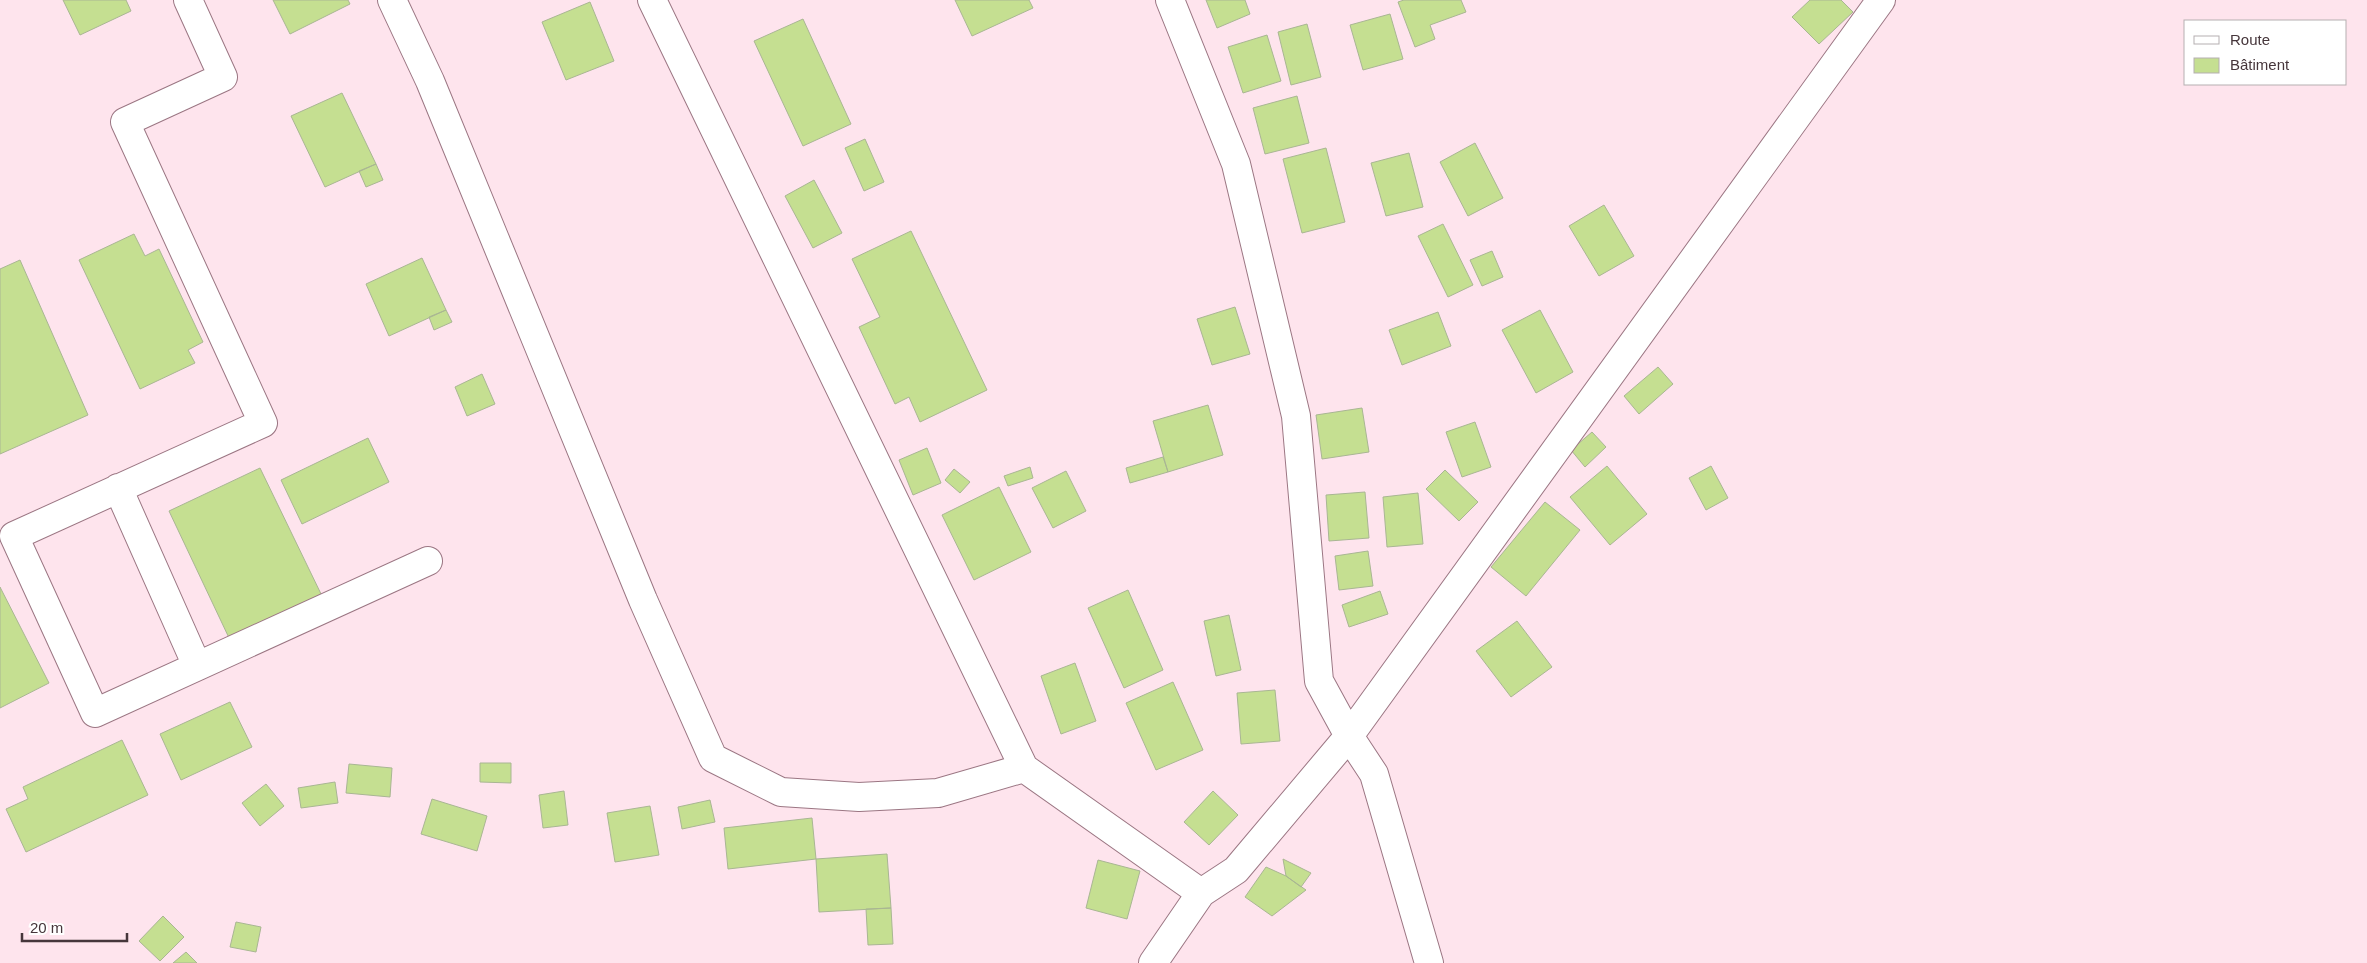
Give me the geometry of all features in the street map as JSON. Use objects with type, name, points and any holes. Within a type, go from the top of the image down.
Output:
[{"type":"street","points":[[188,0],[223,77],[125,122],[263,423],[14,536],[95,713],[428,562]]},
{"type":"street","points":[[392,0],[430,81],[643,600],[713,758],[781,792],[859,797],[938,793],[1024,768]]},
{"type":"street","points":[[652,0],[1024,768],[1201,893]]},
{"type":"street","points":[[1170,0],[1236,164],[1296,416],[1319,681],[1349,736],[1374,774],[1429,963]]},
{"type":"street","points":[[1153,963],[1201,893],[1236,870],[1349,736],[1881,0]]},
{"type":"street","points":[[118,488],[197,666]]},
{"type":"building","points":[[63,0],[126,0],[131,11],[80,35]]},
{"type":"building","points":[[273,0],[348,0],[350,4],[290,34]]},
{"type":"building","points":[[955,0],[1029,0],[1033,8],[972,36]]},
{"type":"building","points":[[1206,0],[1245,0],[1250,14],[1217,28]]},
{"type":"building","points":[[1404,0],[1461,0],[1466,12],[1430,25],[1435,39],[1415,47],[1398,2]]},
{"type":"building","points":[[1810,0],[1841,0],[1853,12],[1819,44],[1792,17]]},
{"type":"building","points":[[590,2],[614,61],[566,80],[542,22]]},
{"type":"building","points":[[1390,14],[1403,59],[1363,70],[1350,25]]},
{"type":"building","points":[[803,19],[851,124],[803,146],[754,41]]},
{"type":"building","points":[[1307,24],[1321,77],[1291,85],[1278,32]]},
{"type":"building","points":[[1267,35],[1281,81],[1243,93],[1228,47]]},
{"type":"building","points":[[342,93],[376,164],[325,187],[291,116]]},
{"type":"building","points":[[1297,96],[1309,143],[1265,154],[1253,108]]},
{"type":"building","points":[[865,139],[884,182],[864,191],[845,148]]},
{"type":"building","points":[[1475,143],[1503,198],[1468,216],[1440,162]]},
{"type":"building","points":[[1326,148],[1345,222],[1302,233],[1283,159]]},
{"type":"building","points":[[1409,153],[1423,207],[1386,216],[1371,163]]},
{"type":"building","points":[[376,164],[383,180],[366,187],[359,171]]},
{"type":"building","points":[[814,180],[842,233],[813,248],[785,196]]},
{"type":"building","points":[[1604,205],[1634,256],[1599,276],[1569,226]]},
{"type":"building","points":[[1443,224],[1473,285],[1448,297],[1418,236]]},
{"type":"building","points":[[911,231],[987,390],[920,422],[909,397],[895,404],[859,327],[880,317],[852,259]]},
{"type":"building","points":[[134,234],[145,256],[159,249],[203,342],[188,350],[195,363],[140,389],[79,260]]},
{"type":"building","points":[[1492,251],[1503,277],[1482,286],[1470,260]]},
{"type":"building","points":[[422,258],[446,310],[389,336],[366,284]]},
{"type":"building","points":[[20,260],[88,415],[0,454],[0,269]]},
{"type":"building","points":[[1235,307],[1250,354],[1212,365],[1197,319]]},
{"type":"building","points":[[446,310],[452,322],[434,330],[429,317]]},
{"type":"building","points":[[1540,310],[1573,372],[1536,393],[1502,330]]},
{"type":"building","points":[[1438,312],[1451,346],[1402,365],[1389,330]]},
{"type":"building","points":[[1658,367],[1673,384],[1639,414],[1624,396]]},
{"type":"building","points":[[482,374],[495,404],[467,416],[455,387]]},
{"type":"building","points":[[1208,405],[1223,455],[1168,472],[1153,421]]},
{"type":"building","points":[[1362,408],[1369,452],[1322,459],[1316,415]]},
{"type":"building","points":[[1475,422],[1491,467],[1462,477],[1446,432]]},
{"type":"building","points":[[1592,432],[1606,447],[1585,467],[1571,450]]},
{"type":"building","points":[[368,438],[389,482],[302,524],[281,480]]},
{"type":"building","points":[[927,448],[941,483],[913,495],[899,460]]},
{"type":"building","points":[[1163,457],[1168,472],[1130,483],[1126,468]]},
{"type":"building","points":[[1607,466],[1647,514],[1610,545],[1570,497]]},
{"type":"building","points":[[1711,466],[1728,498],[1706,510],[1689,478]]},
{"type":"building","points":[[1030,467],[1033,478],[1008,486],[1004,476]]},
{"type":"building","points":[[260,468],[322,596],[230,640],[169,511]]},
{"type":"building","points":[[954,469],[970,482],[960,493],[945,480]]},
{"type":"building","points":[[1445,470],[1478,502],[1459,521],[1426,489]]},
{"type":"building","points":[[1066,471],[1086,511],[1053,528],[1032,488]]},
{"type":"building","points":[[999,487],[1031,552],[974,580],[942,515]]},
{"type":"building","points":[[1365,492],[1369,538],[1329,541],[1326,495]]},
{"type":"building","points":[[1418,493],[1423,544],[1387,547],[1383,497]]},
{"type":"building","points":[[1545,502],[1580,530],[1526,596],[1491,567]]},
{"type":"building","points":[[1368,551],[1373,586],[1339,590],[1335,556]]},
{"type":"building","points":[[0,587],[49,683],[0,708]]},
{"type":"building","points":[[1128,590],[1163,670],[1124,688],[1088,608]]},
{"type":"building","points":[[1380,591],[1388,614],[1349,627],[1342,605]]},
{"type":"building","points":[[1229,615],[1241,670],[1216,676],[1204,621]]},
{"type":"building","points":[[1517,621],[1552,667],[1511,697],[1476,651]]},
{"type":"building","points":[[1075,663],[1096,721],[1061,734],[1041,676]]},
{"type":"building","points":[[1173,682],[1203,750],[1156,770],[1126,703]]},
{"type":"building","points":[[1275,690],[1280,741],[1241,744],[1237,693]]},
{"type":"building","points":[[230,702],[252,747],[181,780],[160,734]]},
{"type":"building","points":[[122,740],[148,795],[26,852],[6,809],[28,799],[23,787]]},
{"type":"building","points":[[480,763],[511,763],[511,783],[480,782]]},
{"type":"building","points":[[349,764],[392,768],[390,797],[346,793]]},
{"type":"building","points":[[335,782],[338,803],[301,808],[298,788]]},
{"type":"building","points":[[266,784],[284,806],[260,826],[242,803]]},
{"type":"building","points":[[564,791],[568,825],[543,828],[539,795]]},
{"type":"building","points":[[1213,791],[1238,815],[1209,845],[1184,822]]},
{"type":"building","points":[[432,799],[487,816],[477,851],[421,834]]},
{"type":"building","points":[[710,800],[715,822],[682,829],[678,807]]},
{"type":"building","points":[[650,806],[659,855],[615,862],[607,813]]},
{"type":"building","points":[[812,818],[816,859],[728,869],[724,828]]},
{"type":"building","points":[[887,854],[891,908],[819,912],[816,859]]},
{"type":"building","points":[[1283,859],[1311,873],[1301,887],[1286,876]]},
{"type":"building","points":[[1098,860],[1140,871],[1127,919],[1086,908]]},
{"type":"building","points":[[1266,867],[1286,876],[1306,890],[1272,916],[1245,897]]},
{"type":"building","points":[[891,908],[893,944],[868,945],[866,909]]},
{"type":"building","points":[[163,916],[184,937],[160,961],[139,941]]},
{"type":"building","points":[[236,922],[261,927],[256,952],[230,947]]},
{"type":"building","points":[[186,952],[197,963],[173,963]]}]
